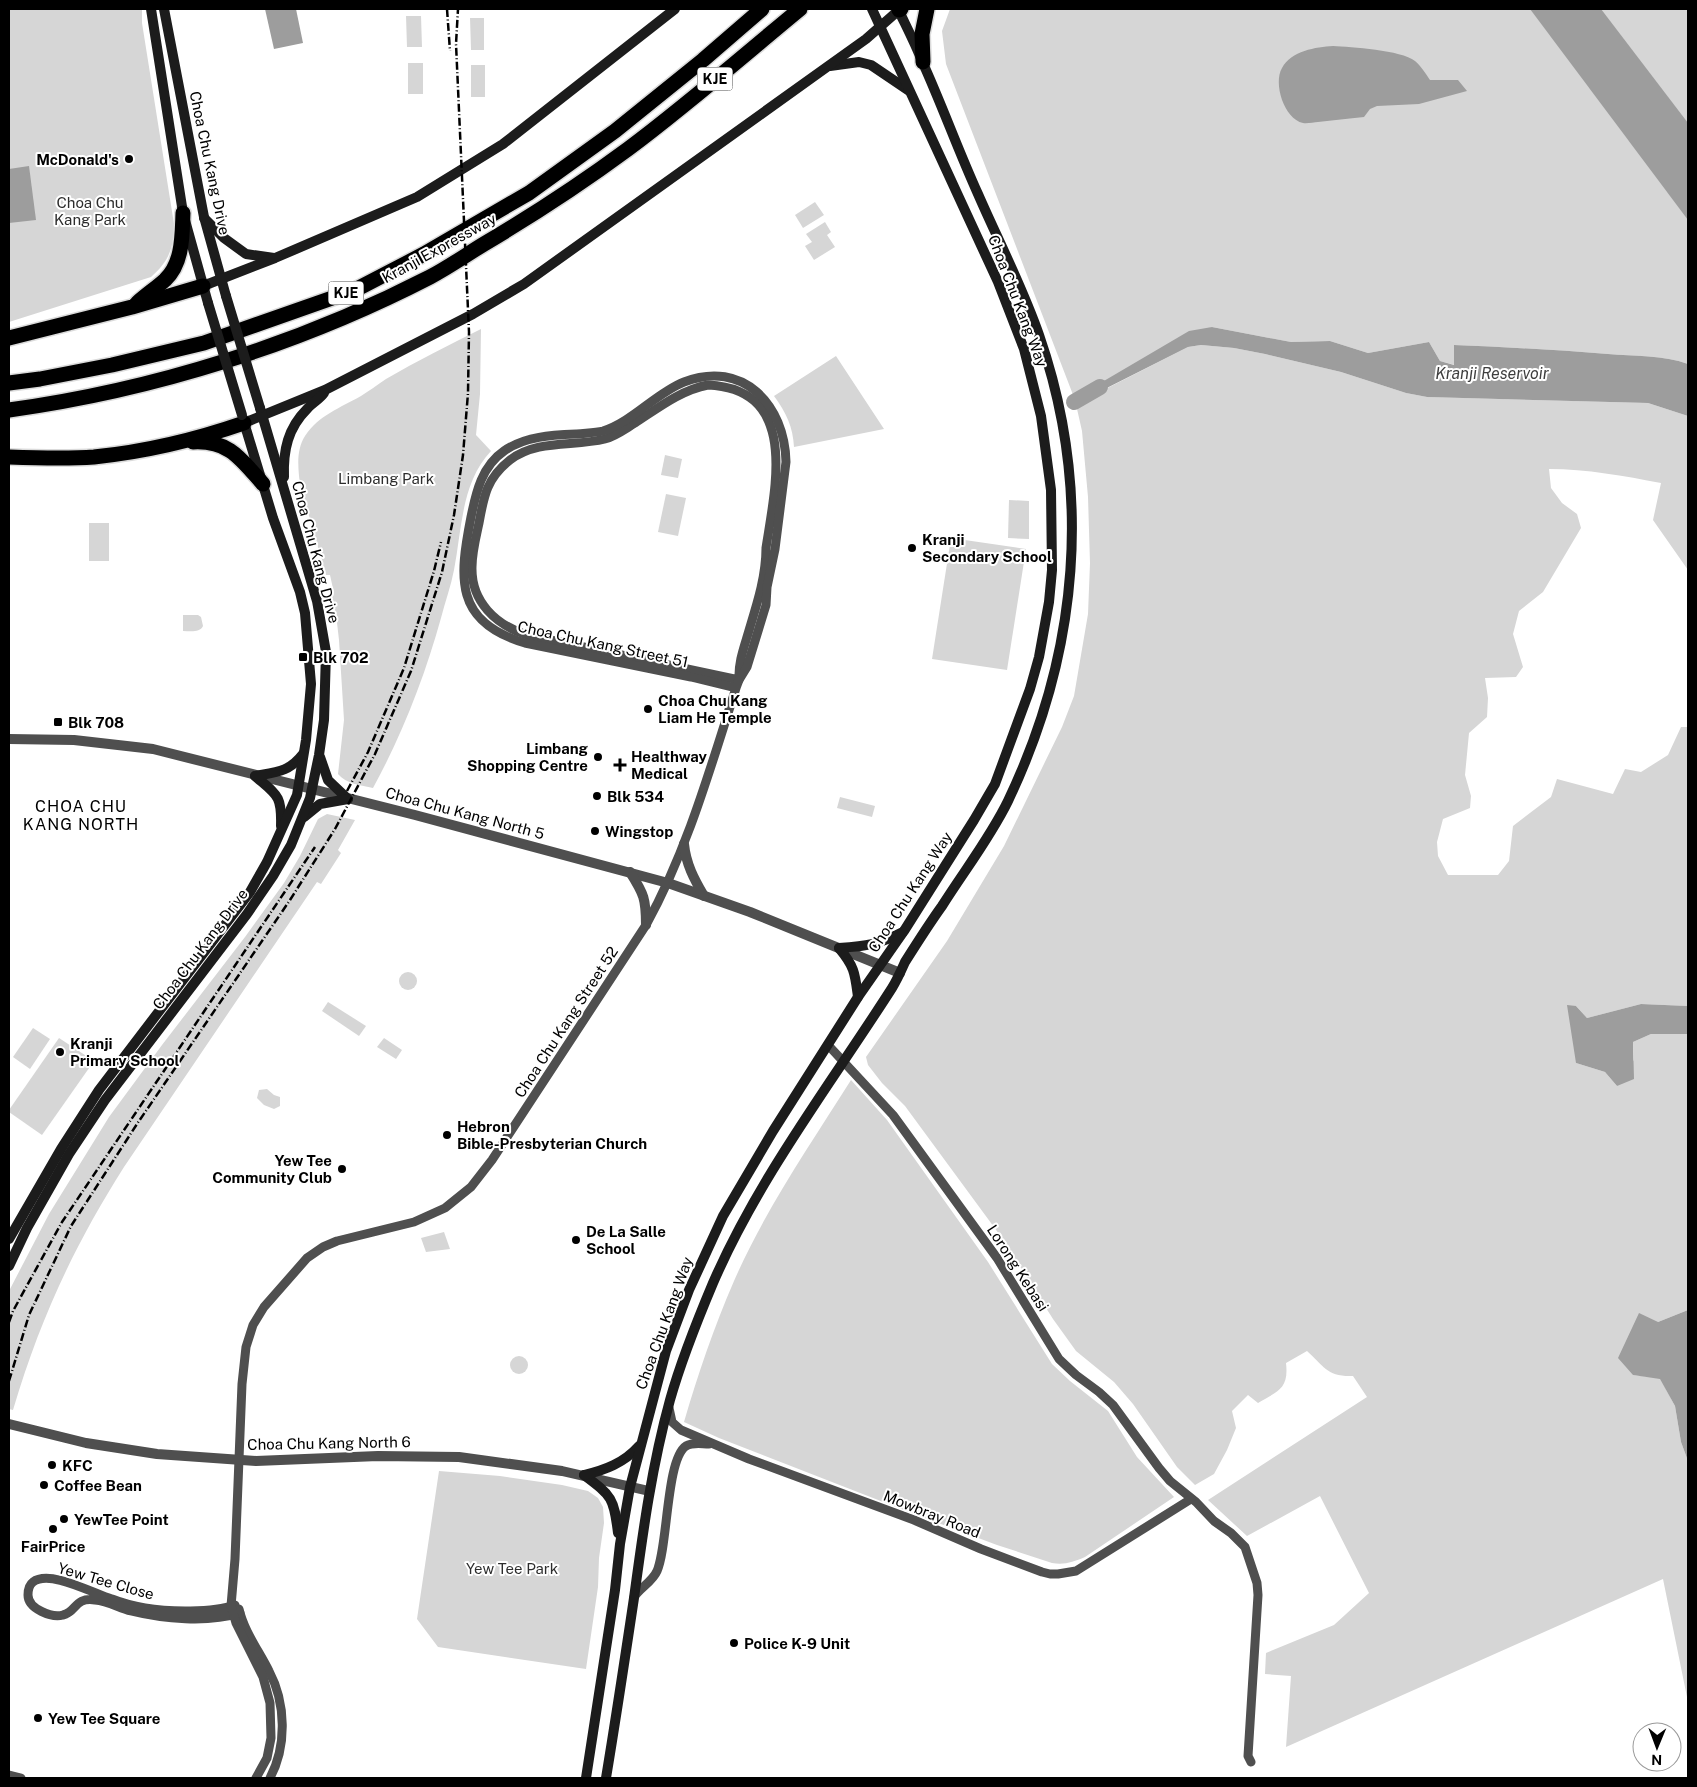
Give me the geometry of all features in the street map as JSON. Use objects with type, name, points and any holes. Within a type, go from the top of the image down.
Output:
[{"type":"highway","name":"Kranji Expressway","points":[[9,382],[40,379],[112,365],[204,343],[355,290],[424,254],[529,193],[615,131],[703,60],[762,9]]},
{"type":"highway","name":"Kranji Expressway","points":[[9,410],[114,392],[153,383],[211,365],[298,336],[357,312],[432,276],[526,219],[628,149],[800,9]]},
{"type":"highway","points":[[923,62],[922,34],[928,9]]},
{"type":"highway","points":[[132,307],[166,279],[176,265],[182,238],[183,213]]},
{"type":"highway","points":[[9,338],[132,307],[203,286]]},
{"type":"highway","points":[[9,457],[92,457],[118,454],[171,443],[243,419]]},
{"type":"highway","points":[[171,443],[202,442],[214,444],[234,452],[263,484]]},
{"type":"main road","name":"Choa Chu Kang Drive","points":[[9,1239],[60,1149],[99,1090],[250,892],[267,862],[297,795],[310,712],[311,684],[305,613],[300,592],[273,518],[183,213],[151,9]]},
{"type":"main road","name":"Choa Chu Kang Drive","points":[[9,1266],[27,1228],[69,1154],[105,1100],[274,876],[304,817],[319,755],[324,720],[326,652],[317,601],[204,217],[164,9]]},
{"type":"main road","points":[[203,286],[275,258],[417,197],[503,144],[675,9]]},
{"type":"main road","points":[[243,419],[325,390],[473,314],[524,284],[828,66],[880,27],[899,9]]},
{"type":"main road","name":"Choa Chu Kang Way","points":[[606,1778],[649,1491],[669,1406],[701,1313],[740,1229],[790,1142],[895,983],[944,901],[998,821],[1024,766],[1042,719],[1060,652],[1067,613],[1073,512],[1064,434],[1055,387],[1044,351],[1012,269],[899,9]]},
{"type":"main road","name":"Choa Chu Kang Way","points":[[586,1778],[630,1487],[666,1351],[689,1290],[702,1258],[723,1216],[768,1139],[858,998],[904,931],[974,820],[994,784],[1020,719],[1039,657],[1049,602],[1052,531],[1051,490],[1043,424],[1024,349],[998,282],[873,12]]},
{"type":"main road","points":[[828,66],[859,62],[871,65],[909,90]]},
{"type":"main road","points":[[204,217],[224,238],[246,254],[275,258]]},
{"type":"main road","points":[[285,494],[285,446],[301,415],[324,395],[325,390]]},
{"type":"main road","points":[[255,776],[279,772],[289,768],[304,753]]},
{"type":"main road","points":[[319,755],[328,780],[348,798]]},
{"type":"main road","points":[[255,776],[278,796],[282,807],[281,832]]},
{"type":"main road","points":[[304,817],[320,804],[348,798]]},
{"type":"main road","points":[[839,948],[883,942],[904,931]]},
{"type":"main road","points":[[839,948],[851,962],[855,973],[858,998]]},
{"type":"main road","points":[[584,1475],[602,1471],[623,1461],[640,1444]]},
{"type":"main road","points":[[584,1475],[600,1487],[610,1498],[615,1508],[620,1544]]},
{"type":"street","name":"Choa Chu Kang Street 51","points":[[668,882],[684,844],[738,684],[747,667],[766,605],[767,587],[775,549],[786,462],[784,434],[773,410],[760,394],[748,386],[728,378],[706,377],[685,381],[616,425],[603,431],[548,436],[524,441],[504,451],[488,466],[479,484],[462,568],[463,580],[469,600],[478,616],[488,626],[499,634],[525,643],[682,675],[738,684]]},
{"type":"street","name":"Choa Chu Kang North 5","points":[[9,739],[74,740],[132,746],[186,756],[255,776],[348,798],[630,872],[668,882],[900,973]]},
{"type":"street","points":[[684,844],[685,857],[704,896]]},
{"type":"street","points":[[630,872],[642,891],[646,902],[646,925]]},
{"type":"street","name":"Choa Chu Kang Street 52","points":[[235,1607],[242,1384],[246,1347],[253,1325],[264,1307],[299,1265],[323,1247],[343,1239],[414,1222],[451,1204],[471,1187],[492,1160],[646,925],[668,882]]},
{"type":"street","name":"Lorong Kebasi","points":[[828,1045],[844,1060],[893,1115],[997,1258],[1059,1359],[1076,1376],[1100,1392],[1113,1405],[1170,1481],[1245,1547],[1257,1583],[1248,1756],[1251,1762]]},
{"type":"street","name":"Mowbray Road","points":[[669,1406],[670,1417],[676,1426],[749,1459],[914,1520],[981,1549],[1050,1574],[1068,1573],[1076,1570],[1193,1500]]},
{"type":"street","name":"Choa Chu Kang North 6","points":[[9,1424],[71,1440],[126,1451],[239,1460],[293,1460],[378,1456],[458,1457],[584,1475],[649,1491]]},
{"type":"street","points":[[634,1597],[658,1571],[674,1472],[679,1453],[693,1443],[719,1445]]},
{"type":"street","name":"Yew Tee Close","points":[[52,1578],[111,1599],[144,1608],[209,1610],[235,1607],[190,1618],[154,1617],[94,1600],[84,1600],[76,1604],[69,1613],[62,1616],[43,1612],[33,1607],[29,1602],[28,1594],[30,1585],[35,1580],[52,1578]]},
{"type":"street","points":[[235,1607],[236,1623],[262,1677],[270,1703],[272,1738],[267,1758],[256,1778]]},
{"type":"street","points":[[235,1607],[271,1674],[280,1700],[282,1738],[279,1757],[270,1778]]},
{"type":"street","points":[[9,1775],[21,1778]]},
{"type":"green space","name":"Choa Chu Kang Park","points":[[9,9],[142,9],[142,23],[174,224],[173,240],[169,254],[151,277],[9,322]]},
{"type":"green space","points":[[950,9],[1688,9],[1688,364],[1649,356],[1454,345],[1455,365],[1440,361],[1429,342],[1368,353],[1330,341],[1291,342],[1212,327],[1084,400],[1188,347],[1201,345],[1234,348],[1265,354],[1341,372],[1406,393],[1427,397],[1648,403],[1688,416],[1688,570],[1653,520],[1661,483],[1619,475],[1549,469],[1551,488],[1562,503],[1577,514],[1581,528],[1543,592],[1519,611],[1513,634],[1523,667],[1516,677],[1485,678],[1488,698],[1487,717],[1469,733],[1465,775],[1471,796],[1470,808],[1443,819],[1437,842],[1438,856],[1448,875],[1498,875],[1509,861],[1513,826],[1551,797],[1557,779],[1613,794],[1625,769],[1641,772],[1668,755],[1681,727],[1688,727],[1688,1006],[1641,1004],[1587,1018],[1576,1006],[1576,1063],[1605,1072],[1617,1086],[1634,1060],[1633,1042],[1651,1034],[1688,1034],[1688,1310],[1658,1322],[1633,1375],[1660,1378],[1675,1406],[1681,1442],[1688,1461],[1688,1702],[1663,1579],[1286,1747],[1291,1676],[1265,1674],[1266,1653],[1334,1625],[1369,1593],[1320,1496],[1247,1536],[1208,1500],[1367,1397],[1353,1376],[1337,1375],[1327,1370],[1307,1351],[1286,1363],[1286,1379],[1281,1388],[1276,1392],[1258,1403],[1248,1395],[1232,1411],[1236,1428],[1227,1450],[1214,1474],[1195,1485],[1177,1467],[1133,1404],[1114,1382],[1076,1351],[1053,1319],[1002,1238],[905,1106],[882,1083],[868,1065],[866,1057],[947,941],[1004,846],[1062,727],[1074,696],[1088,614],[1090,563],[1088,497],[1082,431],[1075,400],[946,64],[942,31]]},
{"type":"green space","points":[[406,16],[421,16],[422,47],[407,47]]},
{"type":"green space","points":[[470,18],[484,18],[484,50],[471,50]]},
{"type":"green space","points":[[408,63],[423,63],[423,94],[408,94]]},
{"type":"green space","points":[[471,65],[485,65],[485,97],[471,97]]},
{"type":"green space","points":[[815,202],[824,215],[803,228],[795,215]]},
{"type":"green space","points":[[825,222],[831,232],[827,235],[835,247],[814,260],[805,246],[812,242],[806,234]]},
{"type":"green space","name":"Limbang Park","points":[[481,329],[480,394],[476,435],[491,451],[481,464],[468,492],[451,582],[435,640],[412,705],[394,747],[373,788],[354,784],[338,774],[344,720],[339,640],[331,594],[334,593],[330,575],[326,575],[300,484],[298,465],[300,447],[305,436],[323,417],[361,396],[398,372]]},
{"type":"green space","points":[[836,356],[884,429],[794,447],[788,420],[774,396]]},
{"type":"green space","points":[[665,455],[682,459],[678,478],[661,475]]},
{"type":"green space","points":[[666,494],[686,498],[678,536],[658,532]]},
{"type":"green space","points":[[1009,500],[1029,501],[1029,539],[1008,538]]},
{"type":"green space","points":[[89,523],[109,523],[109,561],[89,561]]},
{"type":"green space","points":[[951,538],[1026,549],[1007,670],[932,659]]},
{"type":"green space","points":[[183,615],[198,615],[201,617],[202,628],[197,631],[183,631]]},
{"type":"green space","points":[[840,797],[875,806],[872,817],[837,808]]},
{"type":"green space","points":[[327,814],[355,820],[338,850],[341,853],[321,884],[317,882],[106,1196],[60,1284],[23,1377],[13,1410],[9,1409],[9,1291],[49,1214],[109,1117],[284,883],[318,819]]},
{"type":"green space","points":[[408,972],[414,975],[417,981],[414,987],[408,990],[402,987],[399,981],[402,975]]},
{"type":"green space","points":[[328,1002],[366,1026],[359,1036],[322,1011]]},
{"type":"green space","points":[[33,1028],[50,1039],[30,1069],[13,1057]]},
{"type":"green space","points":[[59,1038],[94,1061],[42,1135],[9,1112],[9,1110]]},
{"type":"green space","points":[[384,1038],[402,1050],[396,1059],[377,1047]]},
{"type":"green space","points":[[851,1080],[887,1120],[988,1262],[1052,1364],[1108,1411],[1137,1457],[1174,1497],[1085,1557],[1069,1563],[1052,1563],[997,1545],[719,1438],[684,1422],[713,1333],[746,1255],[789,1178]]},
{"type":"green space","points":[[267,1089],[280,1097],[280,1106],[274,1109],[264,1105],[257,1098],[259,1090]]},
{"type":"green space","points":[[444,1232],[450,1249],[426,1252],[421,1238]]},
{"type":"green space","points":[[515,1356],[523,1356],[528,1361],[526,1372],[515,1374],[510,1369],[510,1361]]},
{"type":"green space","name":"Yew Tee Park","points":[[439,1471],[500,1476],[562,1485],[588,1491],[598,1498],[603,1507],[604,1523],[599,1558],[598,1587],[586,1669],[438,1647],[417,1619]]},
{"type":"water","points":[[265,9],[296,9],[303,43],[274,49]]},
{"type":"water","points":[[1530,9],[1601,9],[1688,123],[1688,220]]},
{"type":"water","points":[[1333,46],[1375,50],[1408,57],[1417,63],[1430,80],[1458,80],[1467,91],[1419,104],[1377,106],[1370,109],[1364,117],[1306,123],[1296,120],[1290,115],[1282,100],[1279,82],[1282,68],[1291,58],[1304,51]]},
{"type":"water","points":[[29,166],[36,220],[9,223],[9,169]]},
{"type":"water","name":"Kranji Reservoir","points":[[1212,327],[1291,342],[1330,341],[1368,353],[1429,342],[1440,361],[1454,365],[1454,345],[1649,356],[1669,359],[1688,364],[1688,416],[1648,403],[1427,397],[1406,393],[1341,372],[1265,354],[1234,348],[1201,345],[1188,347],[1083,400],[1080,395],[1189,331]]},
{"type":"water","points":[[1641,1004],[1688,1006],[1688,1034],[1651,1034],[1633,1042],[1634,1079],[1617,1086],[1605,1072],[1576,1063],[1567,1005],[1576,1006],[1587,1018]]},
{"type":"water","points":[[1688,1310],[1688,1461],[1681,1442],[1675,1406],[1660,1379],[1633,1375],[1618,1358],[1639,1313],[1658,1322]]},
{"type":"waterway","points":[[1074,402],[1100,387]]},
{"type":"railway","points":[[447,9],[450,51]]},
{"type":"railway","points":[[9,1381],[29,1315],[71,1226],[137,1124],[290,900],[335,829],[375,754],[411,671],[442,572],[454,515],[463,455],[468,393],[469,332],[456,44],[458,9]]},
{"type":"railway","points":[[347,791],[368,752],[404,668],[441,542]]},
{"type":"railway","points":[[9,1322],[13,1311],[62,1222],[315,847]]},
{"type":"place","name":"McDonald's","points":[[129,159]]},
{"type":"place","name":"Kranji Secondary School","points":[[912,548]]},
{"type":"place","name":"Blk 702","points":[[303,657]]},
{"type":"place","name":"Choa Chu Kang Liam He Temple","points":[[648,709]]},
{"type":"place","name":"Blk 708","points":[[58,722]]},
{"type":"place","name":"Limbang Shopping Centre","points":[[598,757]]},
{"type":"place","name":"Healthway Medical","points":[[620,765]]},
{"type":"place","name":"Blk 534","points":[[597,796]]},
{"type":"place","name":"Wingstop","points":[[595,831]]},
{"type":"place","name":"Kranji Primary School","points":[[60,1052]]},
{"type":"place","name":"Hebron Bible-Presbyterian Church","points":[[447,1135]]},
{"type":"place","name":"Yew Tee Community Club","points":[[342,1169]]},
{"type":"place","name":"De La Salle School","points":[[576,1240]]},
{"type":"place","name":"KFC","points":[[52,1465]]},
{"type":"place","name":"Coffee Bean","points":[[44,1485]]},
{"type":"place","name":"YewTee Point","points":[[64,1519]]},
{"type":"place","name":"FairPrice","points":[[53,1529]]},
{"type":"place","name":"Police K-9 Unit","points":[[734,1643]]},
{"type":"place","name":"Yew Tee Square","points":[[38,1718]]},
{"type":"district","name":"CHOA CHU KANG NORTH","points":[[81,815]]}]
